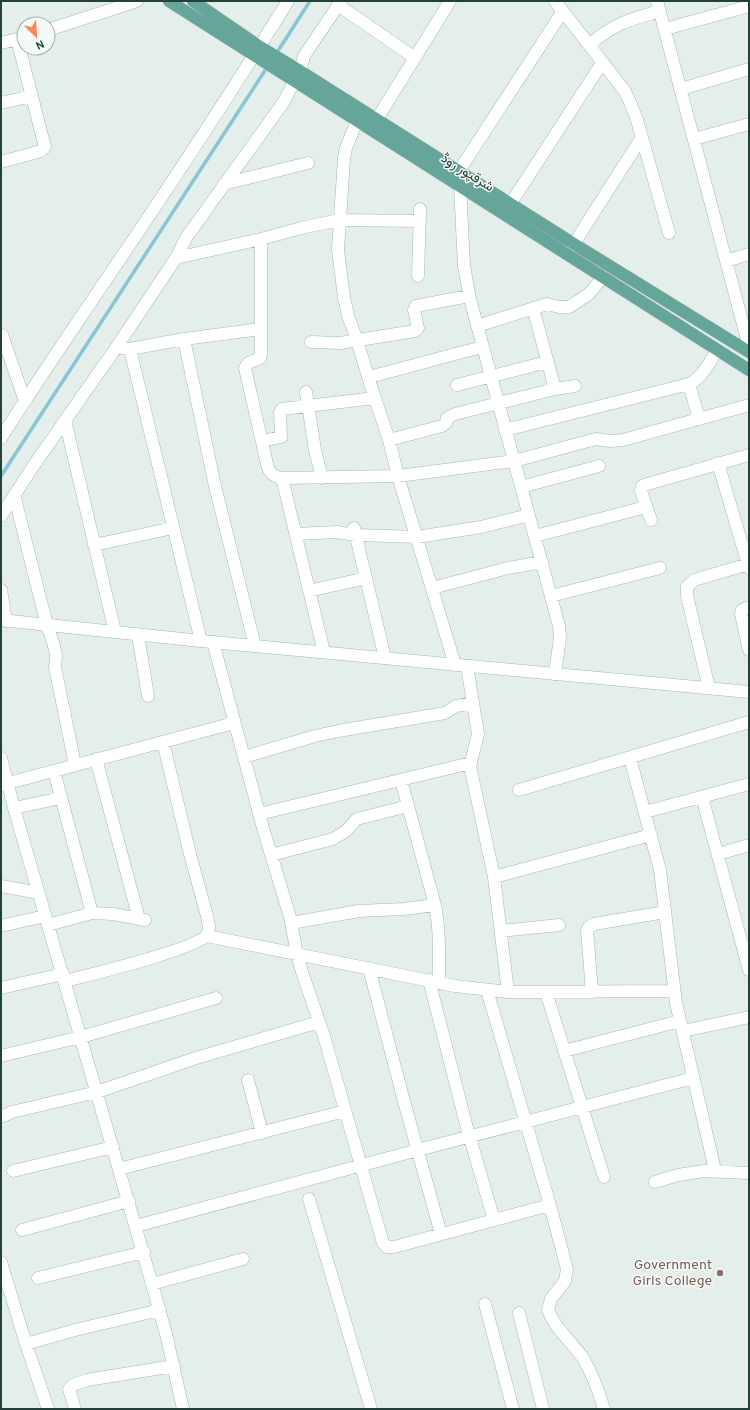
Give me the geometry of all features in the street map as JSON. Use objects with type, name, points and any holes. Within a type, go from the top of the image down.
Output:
[{"type":"main road","name":"شرقپور روڈ","points":[[169,1],[257,51]]},
{"type":"main road","name":"شرقپور روڈ","points":[[193,1],[267,58],[377,119],[574,244],[749,352]]},
{"type":"main road","name":"شرقپور روڈ","points":[[295,74],[357,122],[749,370]]},
{"type":"street","points":[[56,27],[137,1]]},
{"type":"street","points":[[1,438],[146,221],[288,1]]},
{"type":"street","points":[[370,130],[450,1]]},
{"type":"street","points":[[555,1],[624,90],[630,102],[642,137],[669,233]]},
{"type":"street","points":[[1,516],[176,258],[186,238],[283,104],[304,56],[340,3],[415,58]]},
{"type":"street","points":[[589,45],[605,32],[658,6],[726,261],[744,306],[749,347]]},
{"type":"street","points":[[665,29],[749,6]]},
{"type":"street","points":[[555,674],[560,637],[559,626],[469,296],[464,266],[456,184],[459,170],[563,11]]},
{"type":"street","points":[[1,43],[16,39]]},
{"type":"street","points":[[1,162],[41,151],[45,148],[24,56]]},
{"type":"street","points":[[504,214],[602,63]]},
{"type":"street","points":[[681,89],[749,69]]},
{"type":"street","points":[[1,104],[32,96]]},
{"type":"street","points":[[357,122],[346,148],[344,158],[338,250],[341,278],[348,316],[389,440],[398,476],[432,588],[462,665],[473,702],[478,734],[470,763],[471,773],[494,877],[508,992]]},
{"type":"street","points":[[694,139],[749,124]]},
{"type":"street","points":[[567,254],[642,137]]},
{"type":"street","points":[[224,184],[308,163]]},
{"type":"street","points":[[418,276],[420,209]]},
{"type":"street","points":[[176,258],[340,220],[420,221]]},
{"type":"street","points":[[261,239],[261,356],[258,360],[248,363],[245,368],[270,472],[275,477],[322,478],[398,476],[514,461],[596,439],[615,441],[623,440],[749,405]]},
{"type":"street","points":[[726,261],[749,254]]},
{"type":"street","points":[[477,326],[550,304],[559,307],[569,307],[589,294],[603,277]]},
{"type":"street","points":[[311,342],[334,343],[415,331],[418,328],[414,310],[416,306],[469,296]]},
{"type":"street","points":[[533,308],[555,389]]},
{"type":"street","points":[[118,345],[122,348],[130,349],[184,339],[261,329]]},
{"type":"street","points":[[2,335],[3,347],[25,401]]},
{"type":"street","points":[[184,339],[215,486],[256,646]]},
{"type":"street","points":[[368,378],[421,364],[436,358],[483,347]]},
{"type":"street","points":[[130,349],[173,528],[207,642],[244,757],[259,814],[292,923],[297,954],[319,1022],[381,1238],[389,1248],[550,1205]]},
{"type":"street","points":[[505,430],[689,384],[701,375],[718,350]]},
{"type":"street","points":[[457,385],[547,362]]},
{"type":"street","points":[[689,384],[699,419]]},
{"type":"street","points":[[389,440],[442,426],[446,423],[449,416],[455,414],[555,389],[575,386]]},
{"type":"street","points":[[306,392],[315,450],[322,478]]},
{"type":"street","points":[[262,441],[281,437],[281,410],[307,405],[375,398]]},
{"type":"street","points":[[65,420],[115,632]]},
{"type":"street","points":[[651,520],[641,491],[642,486],[647,483],[749,455]]},
{"type":"street","points":[[709,688],[687,596],[687,587],[694,580],[749,565],[718,463]]},
{"type":"street","points":[[521,487],[599,466]]},
{"type":"street","points":[[282,478],[324,652]]},
{"type":"street","points":[[14,495],[55,651],[55,666],[75,765]]},
{"type":"street","points":[[535,536],[646,506]]},
{"type":"street","points":[[296,534],[355,532],[417,537],[481,526],[528,515]]},
{"type":"street","points":[[94,546],[173,528]]},
{"type":"street","points":[[355,532],[385,658]]},
{"type":"street","points":[[432,588],[508,568],[542,562]]},
{"type":"street","points":[[551,596],[660,568]]},
{"type":"street","points":[[309,591],[366,578]]},
{"type":"street","points":[[1,590],[4,621],[207,642],[749,692]]},
{"type":"street","points":[[749,607],[742,610],[741,614],[749,650]]},
{"type":"street","points":[[138,635],[148,696]]},
{"type":"street","points":[[244,757],[323,734],[445,713],[456,706],[473,702]]},
{"type":"street","points":[[519,790],[749,722]]},
{"type":"street","points":[[4,784],[234,723]]},
{"type":"street","points":[[1,988],[64,977],[162,955],[207,936],[209,930],[207,916],[190,854],[163,742]]},
{"type":"street","points":[[1,758],[4,784],[14,808],[144,1252],[174,1366],[183,1409]]},
{"type":"street","points":[[630,758],[660,870],[674,991],[715,1170]]},
{"type":"street","points":[[1,926],[92,913],[113,914],[143,919],[96,759]]},
{"type":"street","points":[[259,814],[470,763]]},
{"type":"street","points":[[54,771],[92,913]]},
{"type":"street","points":[[401,780],[435,904],[439,943],[434,981],[470,1136],[494,1220]]},
{"type":"street","points":[[645,812],[749,784]]},
{"type":"street","points":[[702,797],[748,964]]},
{"type":"street","points":[[14,808],[62,798]]},
{"type":"street","points":[[271,855],[333,839],[346,831],[357,819],[408,806]]},
{"type":"street","points":[[494,877],[651,835]]},
{"type":"street","points":[[718,854],[749,845]]},
{"type":"street","points":[[1,886],[39,893]]},
{"type":"street","points":[[292,923],[358,911],[404,910],[435,904]]},
{"type":"street","points":[[592,992],[587,930],[589,927],[594,924],[665,912]]},
{"type":"street","points":[[501,931],[559,925]]},
{"type":"street","points":[[207,936],[487,990],[508,992],[674,991]]},
{"type":"street","points":[[369,968],[441,1234]]},
{"type":"street","points":[[487,990],[550,1205],[567,1269],[565,1281],[551,1299],[548,1310],[554,1322],[582,1358],[601,1396],[604,1409]]},
{"type":"street","points":[[546,992],[604,1177]]},
{"type":"street","points":[[1,1056],[81,1036],[216,998]]},
{"type":"street","points":[[564,1052],[682,1026],[749,1017]]},
{"type":"street","points":[[1,1117],[12,1112],[97,1092],[196,1058],[319,1022]]},
{"type":"street","points":[[136,1226],[470,1136],[693,1078]]},
{"type":"street","points":[[248,1080],[262,1133]]},
{"type":"street","points":[[119,1168],[345,1111]]},
{"type":"street","points":[[13,1172],[113,1147]]},
{"type":"street","points":[[655,1182],[696,1172],[715,1170],[749,1173]]},
{"type":"street","points":[[309,1199],[371,1409]]},
{"type":"street","points":[[22,1230],[129,1201]]},
{"type":"street","points":[[38,1278],[144,1252]]},
{"type":"street","points":[[152,1284],[243,1259]]},
{"type":"street","points":[[1,1262],[48,1409]]},
{"type":"street","points":[[485,1304],[513,1409]]},
{"type":"street","points":[[26,1344],[82,1328],[160,1310]]},
{"type":"street","points":[[518,1313],[543,1409]]},
{"type":"street","points":[[75,1409],[69,1389],[73,1385],[99,1378],[174,1366]]},
{"type":"waterway","points":[[276,54],[310,1]]},
{"type":"waterway","points":[[1,476],[268,66]]},
{"type":"place","name":"Government Girls College","points":[[720,1273]]}]
